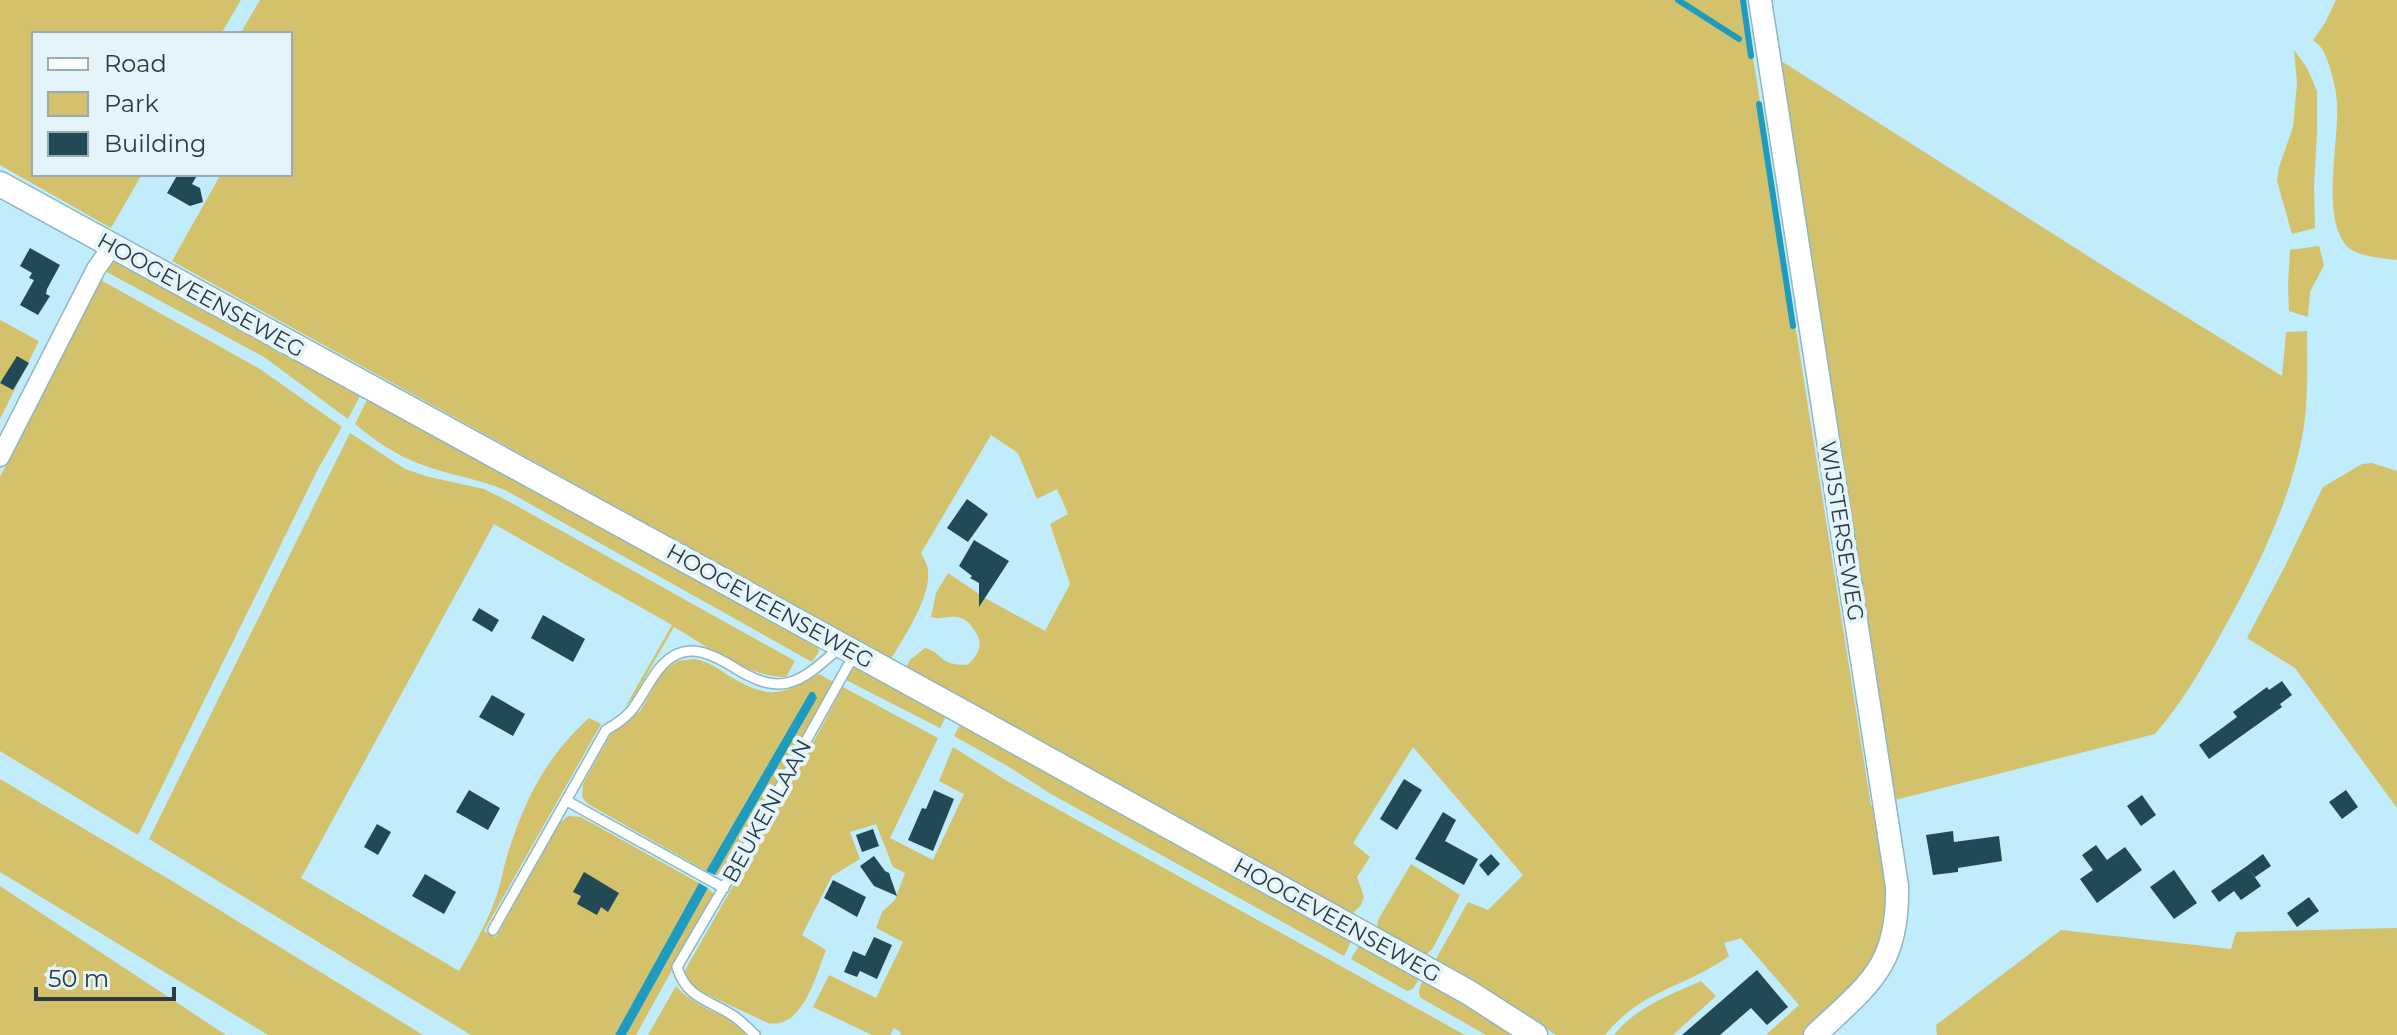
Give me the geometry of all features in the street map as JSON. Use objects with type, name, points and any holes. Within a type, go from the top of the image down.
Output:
[{"type":"main road","name":"HOOGEVEENSEWEG","points":[[0,184],[1468,992],[1535,1035]]},
{"type":"street","name":"WIJSTERSEWEG","points":[[1760,0],[1897,886],[1894,931],[1884,963],[1866,986],[1815,1035]]},
{"type":"street","name":"HOOGEVEENSEWEG","points":[[0,457],[96,269],[112,246]]},
{"type":"lane","points":[[493,930],[606,730],[631,712],[666,662],[691,650],[720,658],[749,677],[780,684],[808,675],[848,649]]},
{"type":"lane","name":"BEUKENLAAN","points":[[755,1035],[736,1018],[690,992],[681,982],[677,967],[724,888],[848,649]]},
{"type":"lane","points":[[567,801],[724,888]]},
{"type":"green space","points":[[0,0],[241,0],[222,32],[32,32],[32,176],[141,176],[111,228],[0,165]]},
{"type":"green space","points":[[260,0],[1744,0],[1871,806],[1877,805],[1889,888],[1885,932],[1869,970],[1805,1035],[1766,1035],[1799,1005],[1741,938],[1724,943],[1729,956],[1649,998],[1619,1020],[1605,1035],[1556,1035],[1486,991],[1436,966],[1436,959],[1468,902],[1488,910],[1523,875],[1413,747],[1353,843],[1370,857],[1357,877],[1364,897],[1349,917],[906,667],[925,648],[950,663],[967,665],[978,651],[978,637],[966,620],[931,617],[936,593],[948,573],[985,598],[1045,631],[1070,584],[1050,524],[1068,514],[1057,489],[1037,499],[1018,453],[991,435],[921,553],[928,569],[925,593],[916,616],[891,659],[172,261],[220,176],[292,176],[292,32],[241,32]]},
{"type":"green space","points":[[2336,0],[2397,0],[2397,260],[2365,255],[2349,248],[2340,235],[2335,219],[2333,179],[2337,97],[2326,57],[2313,40]]},
{"type":"green space","points":[[2294,50],[2307,68],[2317,91],[2317,134],[2315,228],[2292,234],[2277,181],[2293,127],[2297,83]]},
{"type":"green space","points":[[1775,57],[2282,376],[2286,332],[2307,331],[2303,433],[2277,519],[2257,565],[2199,672],[2155,734],[1895,800]]},
{"type":"green space","points":[[2319,246],[2324,265],[2310,292],[2308,317],[2289,311],[2290,250]]},
{"type":"green space","points":[[124,261],[362,392],[348,419],[264,357],[105,271],[110,262]]},
{"type":"green space","points":[[99,279],[260,369],[342,427],[318,469],[138,835],[0,751],[0,477]]},
{"type":"green space","points":[[0,320],[39,341],[0,419]]},
{"type":"green space","points":[[369,396],[818,644],[819,652],[812,662],[505,490],[431,468],[394,452],[355,424]]},
{"type":"green space","points":[[350,433],[405,469],[484,489],[508,501],[795,661],[786,677],[771,676],[728,659],[674,627],[624,709],[672,625],[494,524],[301,878],[459,971],[491,909],[515,833],[539,780],[561,748],[589,718],[601,724],[484,931],[496,937],[560,823],[568,816],[581,817],[699,883],[615,1035],[471,1035],[149,839]]},
{"type":"green space","points":[[2372,463],[2397,471],[2397,808],[2295,668],[2247,638],[2323,487],[2362,464]]},
{"type":"green space","points":[[694,659],[765,692],[784,691],[819,674],[833,682],[726,874],[715,875],[817,698],[810,692],[706,871],[588,804],[582,797],[583,784],[612,732],[640,711],[663,671],[678,661]]},
{"type":"green space","points":[[855,664],[946,716],[940,728],[846,680]]},
{"type":"green space","points":[[843,687],[938,738],[890,838],[933,860],[964,794],[939,781],[953,747],[1007,781],[1465,1035],[900,1035],[901,1032],[894,1028],[890,1035],[872,1035],[813,1007],[829,975],[876,998],[903,942],[876,928],[882,912],[895,900],[905,873],[893,867],[876,824],[850,832],[860,859],[832,876],[802,935],[826,950],[806,998],[790,1018],[780,1023],[768,1023],[693,988],[684,972]]},
{"type":"green space","points":[[961,723],[1348,935],[1351,942],[1344,956],[1051,794],[954,736]]},
{"type":"green space","points":[[0,779],[423,1035],[268,1035],[0,872]]},
{"type":"green space","points":[[1411,864],[1460,895],[1433,948],[1420,957],[1377,933],[1378,920]]},
{"type":"green space","points":[[0,886],[226,1035],[0,1035]]},
{"type":"green space","points":[[708,888],[714,894],[636,1035],[626,1035]]},
{"type":"green space","points":[[2397,928],[2397,1035],[1937,1035],[1936,1025],[2061,930],[2231,949],[2236,932]]},
{"type":"green space","points":[[1367,945],[1421,975],[1413,989],[1407,991],[1351,959],[1358,947]]},
{"type":"green space","points":[[1425,977],[1521,1035],[1486,1035],[1421,998],[1419,990]]},
{"type":"green space","points":[[1701,981],[1716,996],[1673,1035],[1614,1035],[1643,1009]]},
{"type":"green space","points":[[676,986],[705,1008],[761,1031],[760,1035],[648,1035]]},
{"type":"water","points":[[810,692],[814,692],[817,698],[715,875],[706,871]]},
{"type":"water","points":[[699,883],[708,888],[626,1035],[615,1035]]},
{"type":"building","points":[[177,176],[197,176],[192,184],[200,188],[203,202],[190,206],[167,193]]},
{"type":"building","points":[[30,248],[60,265],[47,289],[46,294],[50,296],[38,315],[20,305],[34,280],[29,278],[32,273],[20,266]]},
{"type":"building","points":[[17,356],[29,363],[13,390],[0,383]]},
{"type":"building","points":[[967,499],[988,514],[968,542],[947,528]]},
{"type":"building","points":[[974,540],[1009,561],[979,607],[979,583],[959,566]]},
{"type":"building","points":[[479,608],[499,620],[492,632],[472,620]]},
{"type":"building","points":[[543,615],[585,639],[573,662],[531,638]]},
{"type":"building","points":[[2282,681],[2292,695],[2280,704],[2282,707],[2209,759],[2199,745],[2237,717],[2233,712],[2267,687],[2269,690]]},
{"type":"building","points":[[492,695],[525,714],[513,736],[479,717]]},
{"type":"building","points":[[1404,779],[1422,790],[1397,830],[1380,819]]},
{"type":"building","points":[[469,790],[500,808],[488,830],[456,812]]},
{"type":"building","points":[[934,790],[954,799],[933,851],[908,840]]},
{"type":"building","points":[[2346,790],[2358,807],[2342,819],[2329,802]]},
{"type":"building","points":[[2142,795],[2156,815],[2141,826],[2127,806]]},
{"type":"building","points":[[1443,812],[1456,820],[1445,841],[1478,859],[1464,885],[1415,859]]},
{"type":"building","points":[[377,824],[391,832],[378,855],[364,847]]},
{"type":"building","points":[[873,829],[879,846],[862,852],[856,835]]},
{"type":"building","points":[[1953,831],[1954,842],[1999,836],[2002,861],[1933,875],[1926,835]]},
{"type":"building","points":[[2096,845],[2107,860],[2125,847],[2142,870],[2097,903],[2080,879],[2093,870],[2082,855]]},
{"type":"building","points":[[1491,854],[1500,864],[1488,876],[1479,865]]},
{"type":"building","points":[[2263,854],[2271,866],[2255,877],[2247,866]]},
{"type":"building","points":[[874,856],[889,873],[897,896],[874,886],[860,866]]},
{"type":"building","points":[[2247,866],[2261,886],[2241,900],[2234,891],[2219,902],[2211,891]]},
{"type":"building","points":[[2174,870],[2197,903],[2174,919],[2150,887]]},
{"type":"building","points":[[584,872],[619,893],[608,912],[601,907],[597,915],[577,904],[581,896],[573,892]]},
{"type":"building","points":[[425,874],[456,892],[444,914],[412,896]]},
{"type":"building","points":[[833,880],[866,897],[857,917],[824,898]]},
{"type":"building","points":[[2309,897],[2319,911],[2297,927],[2287,913]]},
{"type":"building","points":[[874,937],[892,945],[877,979],[860,971],[857,977],[844,972],[853,951],[865,956]]},
{"type":"building","points":[[1757,970],[1788,1007],[1767,1025],[1751,1008],[1720,1035],[1682,1035]]},
{"type":"waterway","points":[[1678,0],[1739,39]]},
{"type":"waterway","points":[[1743,0],[1751,56]]},
{"type":"waterway","points":[[1759,104],[1793,326]]}]
